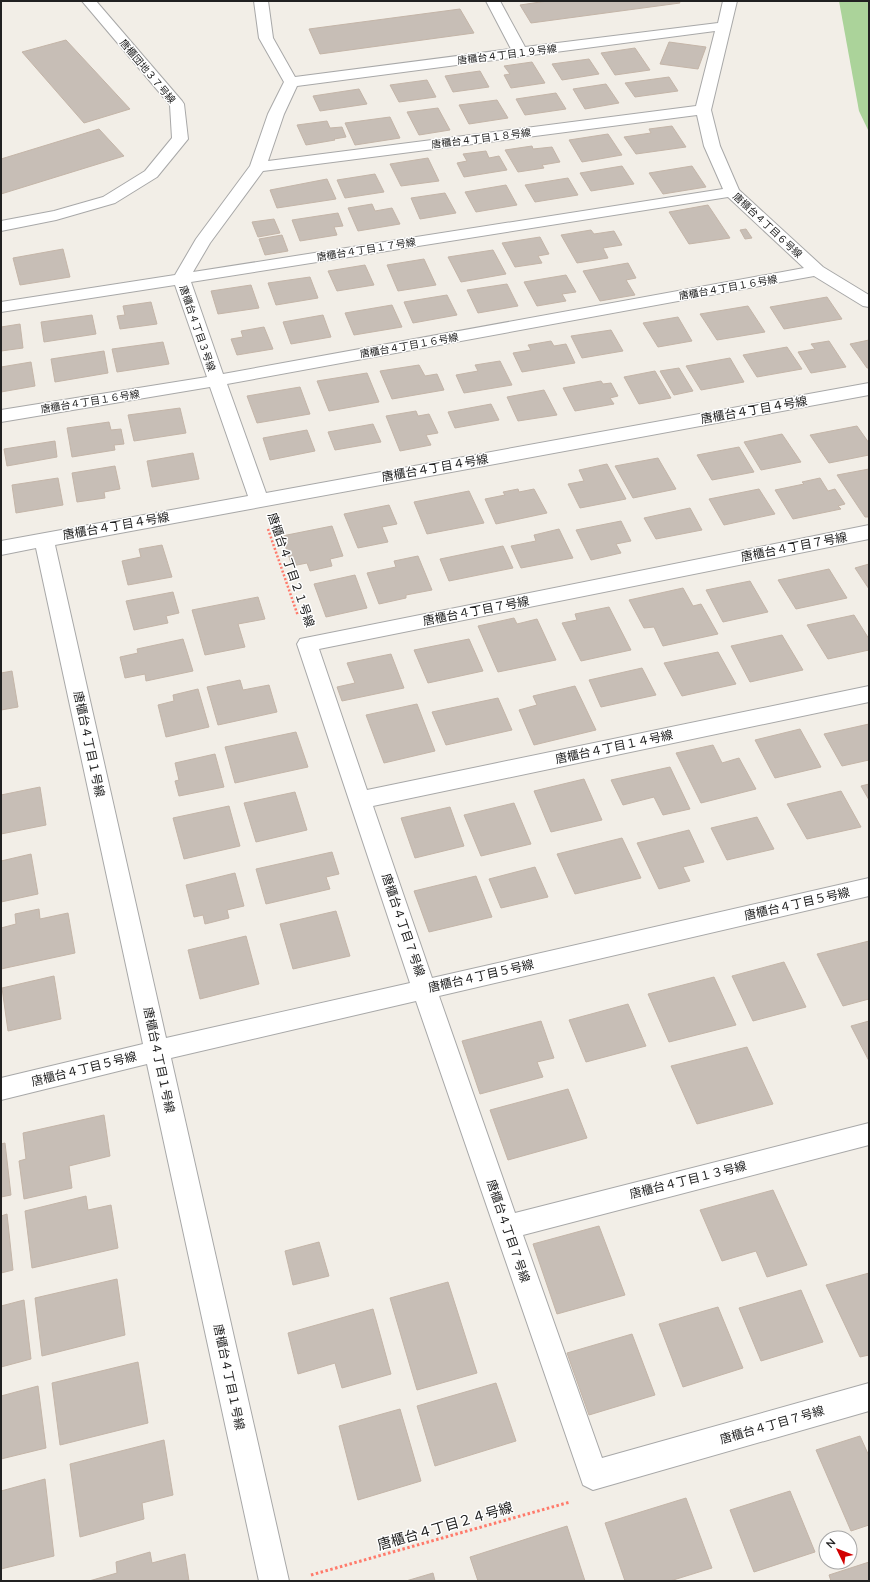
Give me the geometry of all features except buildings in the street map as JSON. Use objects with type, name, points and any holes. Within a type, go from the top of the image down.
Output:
[{"type":"street","name":"唐櫃団地３７号線","points":[[1,226],[56,215],[109,200],[151,174],[180,139],[177,104],[89,1]]},
{"type":"street","points":[[261,1],[266,38],[291,82]]},
{"type":"street","points":[[493,1],[520,52]]},
{"type":"street","name":"唐櫃台４丁目６号線","points":[[730,1],[703,110],[712,146],[732,192],[817,271],[869,302]]},
{"type":"street","name":"唐櫃台４丁目１９号線","points":[[291,82],[724,26]]},
{"type":"street","name":"唐櫃台４丁目３号線","points":[[258,500],[181,278],[202,242],[258,167],[276,114],[291,82]]},
{"type":"street","name":"唐櫃台４丁目１８号線","points":[[258,167],[703,110]]},
{"type":"street","name":"唐櫃台４丁目１７号線","points":[[1,307],[732,192]]},
{"type":"street","name":"唐櫃台４丁目１６号線","points":[[1,416],[216,381],[817,271]]},
{"type":"street","name":"唐櫃台４丁目４号線","points":[[1,548],[869,389]]},
{"type":"street","name":"唐櫃台４丁目７号線","points":[[869,532],[307,644],[424,989],[593,1475],[869,1397]]},
{"type":"street","name":"唐櫃台４丁目１号線","points":[[44,540],[274,1581]]},
{"type":"street","name":"唐櫃台４丁目１４号線","points":[[360,800],[869,694]]},
{"type":"street","name":"唐櫃台４丁目５号線","points":[[1,1089],[157,1051],[869,887]]},
{"type":"street","name":"唐櫃台４丁目１３号線","points":[[507,1227],[869,1134]]},
{"type":"path","name":"唐櫃台４丁目２１号線","points":[[258,500],[307,644]]},
{"type":"path","name":"唐櫃台４丁目２４号線","points":[[306,1577],[578,1499],[593,1475]]},
{"type":"green space","points":[[839,1],[869,1],[869,132],[859,111]]}]
